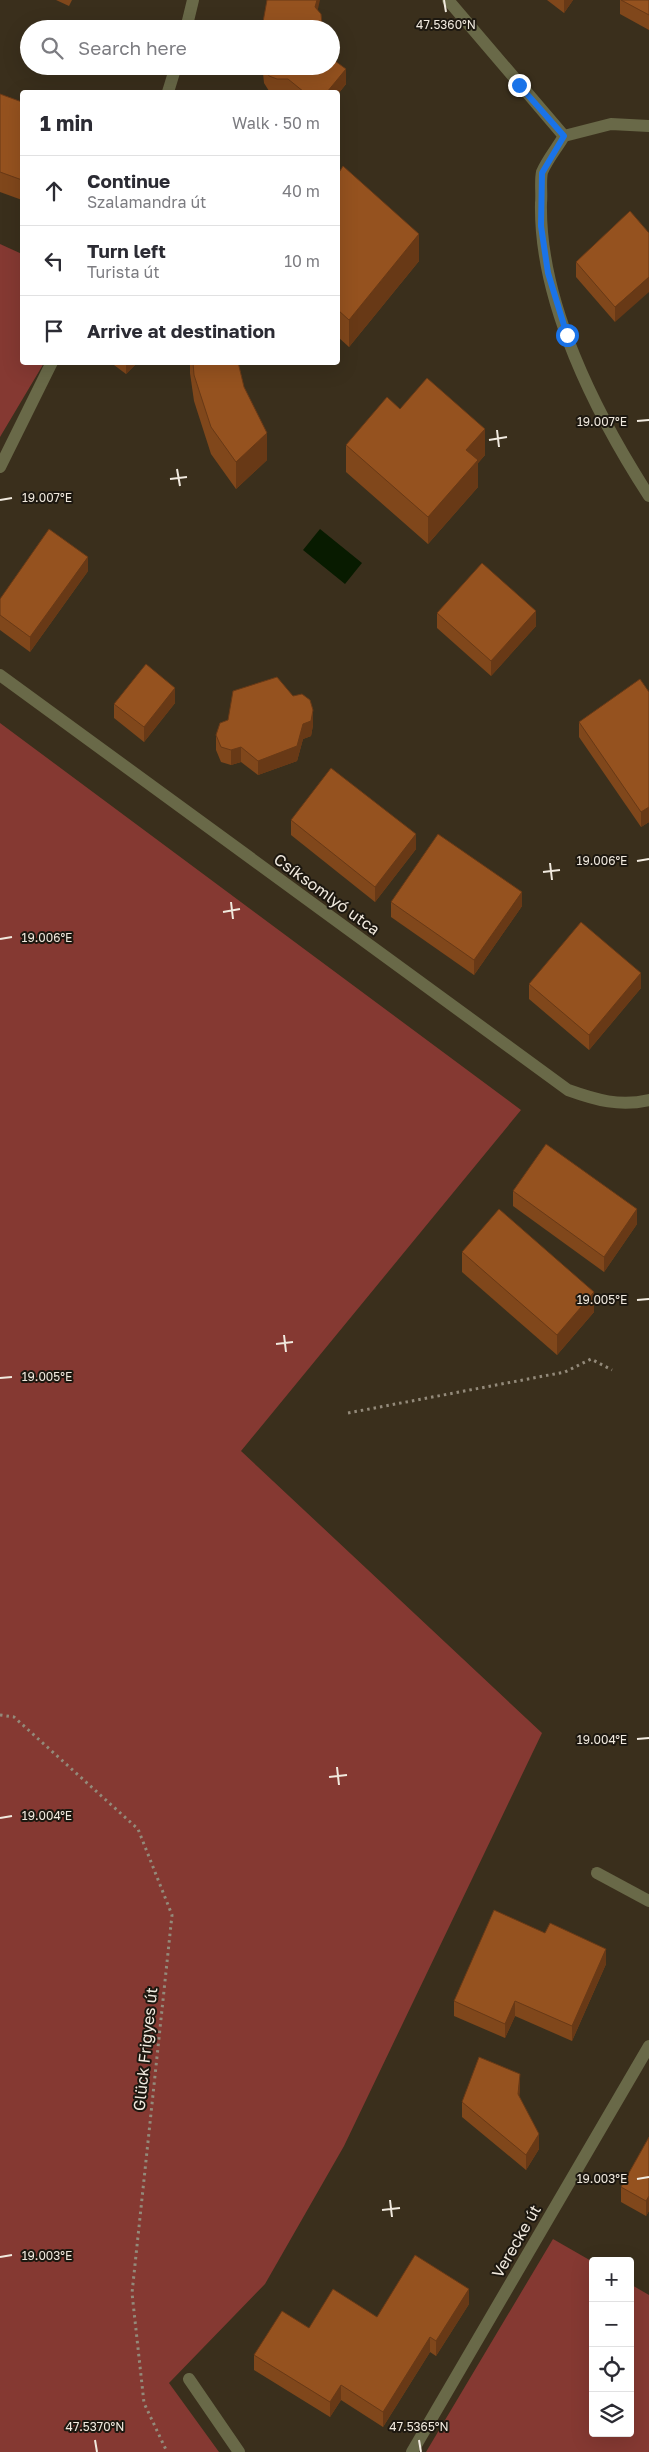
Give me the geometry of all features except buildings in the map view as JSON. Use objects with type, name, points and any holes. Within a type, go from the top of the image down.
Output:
[{"type":"street","points":[[188,20],[193,0]]},
{"type":"street","points":[[448,0],[564,136]]},
{"type":"street","points":[[169,90],[173,75]]},
{"type":"street","points":[[649,126],[611,124],[564,136],[542,173],[541,226],[548,273],[567,335],[594,396],[632,470],[649,496]]},
{"type":"street","points":[[0,467],[51,365]]},
{"type":"street","name":"Csíksomlyó utca","points":[[0,675],[568,1090],[600,1102],[630,1104],[649,1100]]},
{"type":"street","points":[[597,1873],[649,1901]]},
{"type":"street","name":"Verecke út","points":[[412,2452],[649,2046]]},
{"type":"street","points":[[189,2379],[239,2452]]},
{"type":"path","points":[[348,1413],[565,1372],[591,1359],[612,1370]]},
{"type":"path","name":"Glück Frigyes út","points":[[0,1714],[14,1718],[138,1829],[172,1916],[132,2293],[144,2403],[167,2452]]},
{"type":"shaded area","points":[[0,244],[20,253],[20,365],[43,365],[0,437]]},
{"type":"shaded area","points":[[320,529],[362,563],[345,584],[303,550]]},
{"type":"shaded area","points":[[0,723],[521,1110],[241,1451],[542,1733],[344,2146],[265,2284],[169,2383],[219,2452],[0,2452]]},
{"type":"shaded area","points":[[553,2239],[589,2260],[589,2437],[634,2437],[634,2286],[649,2295],[649,2452],[426,2452]]},
{"type":"route","points":[[519,85],[564,136],[542,173],[541,226],[548,273],[567,335]]}]
